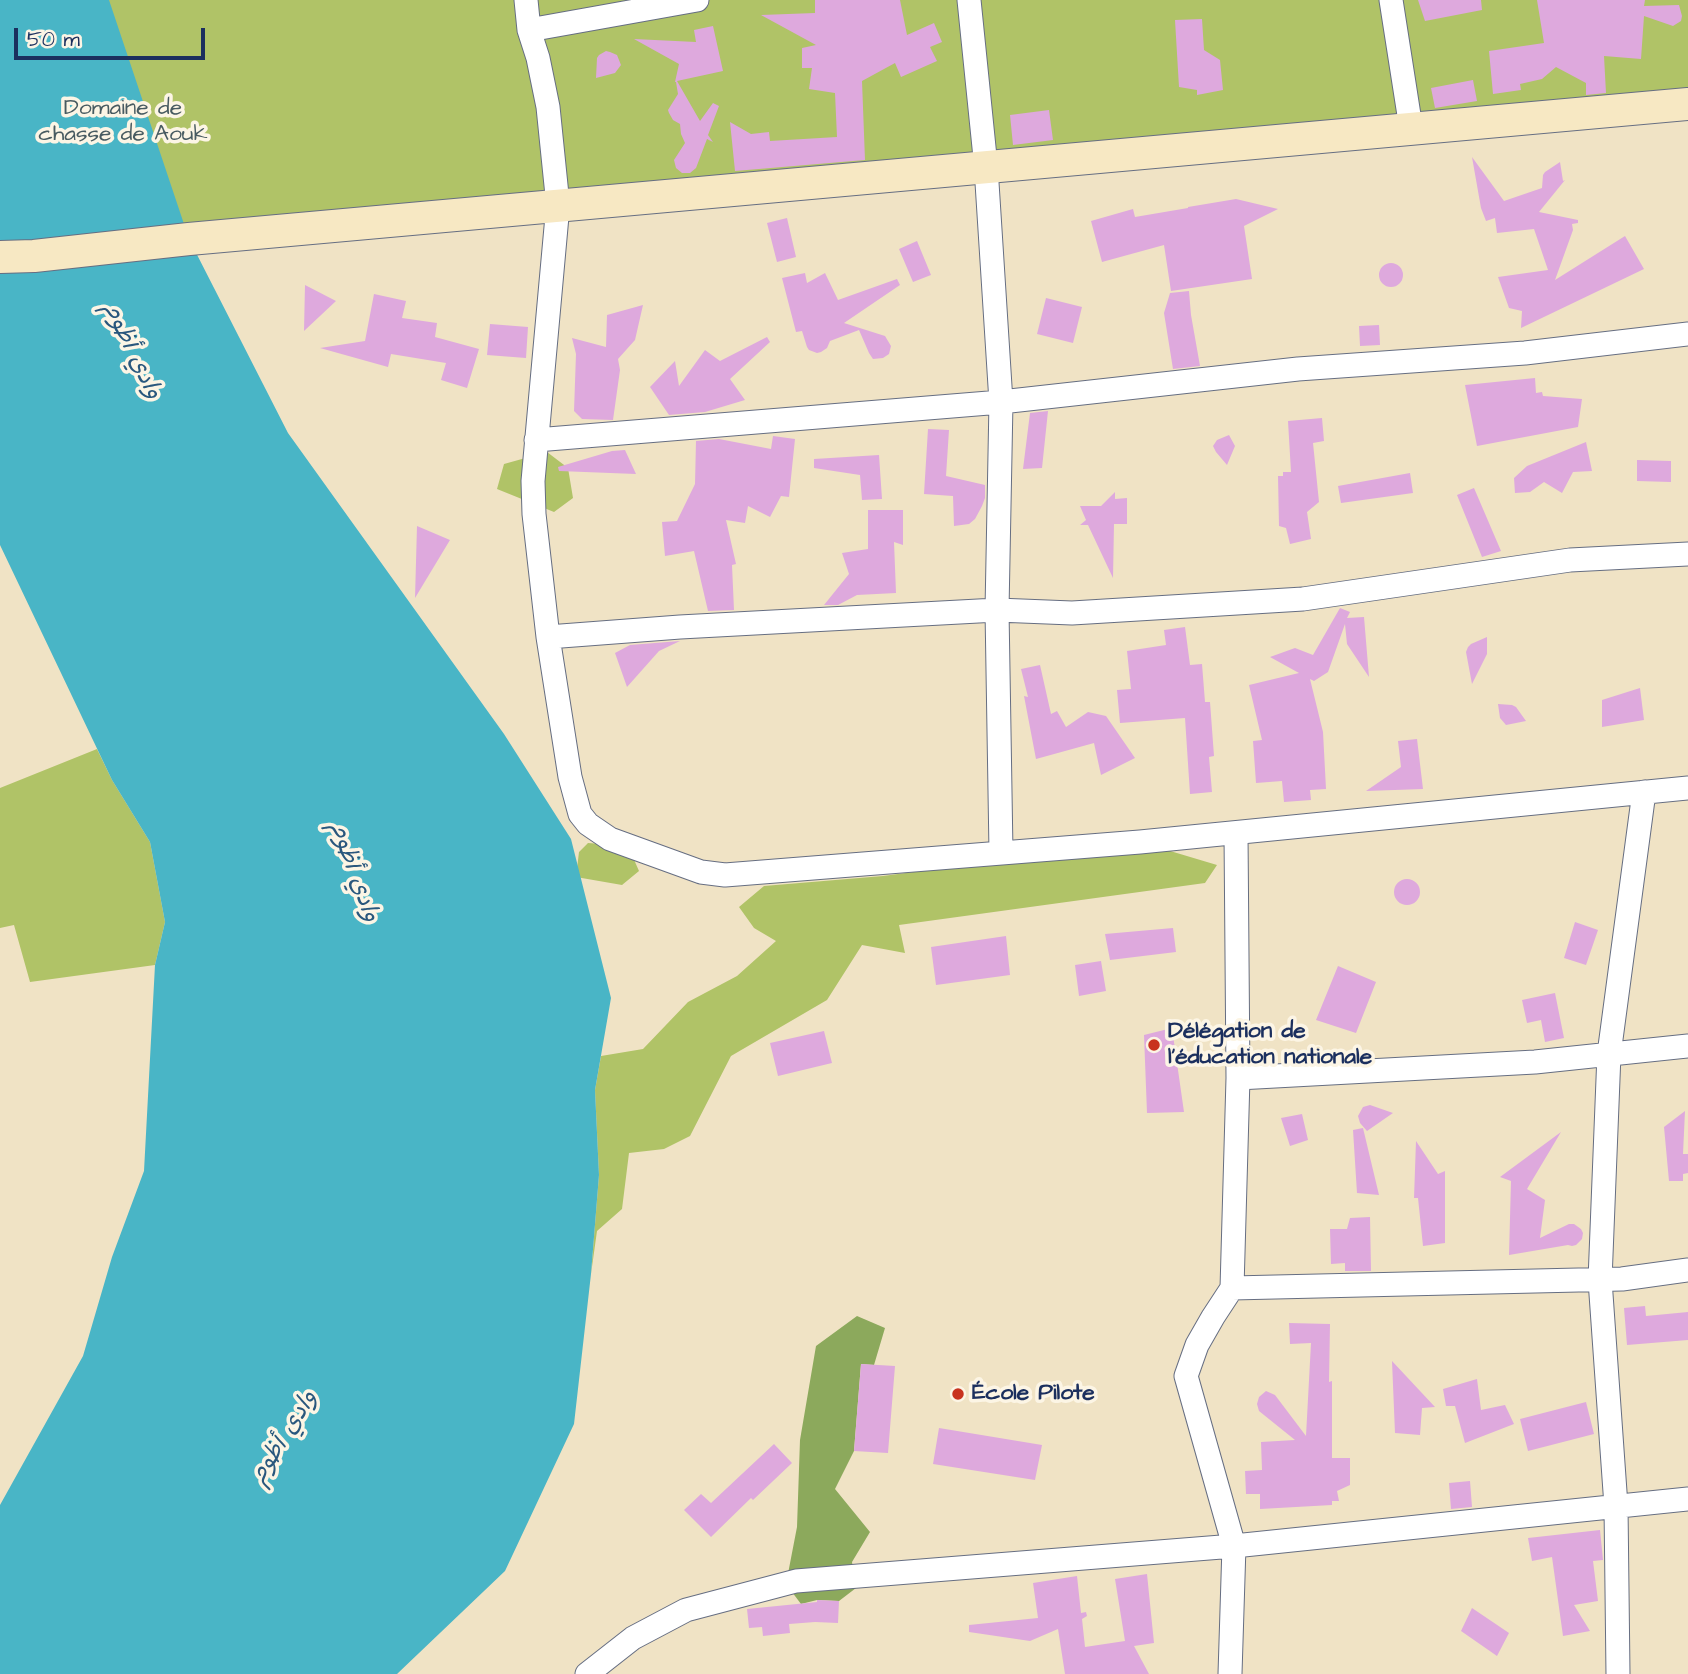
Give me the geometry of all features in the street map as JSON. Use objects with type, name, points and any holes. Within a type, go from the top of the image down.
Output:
[{"type":"street","points":[[526,0],[529,30],[548,107],[558,205],[536,440],[534,514],[548,637],[570,777],[580,814],[588,824],[610,839],[701,872],[724,875],[1140,842],[1688,788]]},
{"type":"street","points":[[529,30],[697,0]]},
{"type":"street","points":[[969,0],[986,167],[1001,402],[997,610],[1001,852]]},
{"type":"street","points":[[1391,0],[1411,128]]},
{"type":"street","points":[[0,257],[1688,104]]},
{"type":"street","points":[[536,440],[1001,402],[1298,369],[1525,352],[1688,334]]},
{"type":"street","points":[[548,637],[997,610],[1072,613],[1303,599],[1570,560],[1688,554]]},
{"type":"street","points":[[1618,1674],[1616,1506],[1600,1280],[1609,1054],[1644,792]]},
{"type":"street","points":[[1230,1674],[1234,1546],[1186,1376],[1197,1345],[1232,1288],[1238,1078],[1236,833]]},
{"type":"street","points":[[1238,1078],[1535,1062],[1688,1046]]},
{"type":"street","points":[[1232,1288],[1600,1280],[1688,1270]]},
{"type":"street","points":[[587,1674],[633,1638],[686,1610],[796,1581],[1234,1546],[1688,1499]]},
{"type":"green space","name":"Domaine de chasse de Aouk","points":[[0,0],[1688,0],[1688,104],[189,239]]},
{"type":"green space","points":[[547,452],[568,468],[573,498],[554,512],[497,489],[504,464]]},
{"type":"green space","points":[[97,749],[112,780],[150,842],[165,922],[155,965],[30,982],[14,925],[0,928],[0,788]]},
{"type":"green space","points":[[1140,842],[1217,865],[1205,883],[899,925],[905,953],[862,945],[827,1000],[731,1056],[690,1136],[664,1149],[629,1153],[622,1209],[597,1231],[591,1274],[599,1175],[595,1090],[601,1056],[643,1049],[688,1002],[737,976],[776,941],[754,928],[739,907],[764,886],[883,876]]},
{"type":"green space","points":[[588,843],[628,846],[639,871],[622,885],[576,877],[579,852]]},
{"type":"green space","points":[[857,1316],[885,1328],[874,1365],[861,1364],[854,1451],[835,1489],[870,1532],[852,1562],[856,1588],[839,1601],[817,1600],[801,1604],[786,1584],[797,1527],[800,1440],[816,1346]]},
{"type":"water","name":"وادي أظوم","points":[[0,0],[109,0],[189,239],[288,433],[504,734],[571,839],[611,998],[595,1090],[599,1175],[574,1424],[505,1571],[397,1674],[0,1674],[0,1505],[83,1356],[112,1257],[144,1171],[155,965],[165,922],[150,842],[112,780],[0,545]]},
{"type":"building","points":[[815,0],[900,0],[907,35],[934,23],[942,42],[930,47],[937,61],[901,77],[895,63],[862,81],[865,160],[735,171],[730,122],[751,134],[769,132],[770,141],[837,137],[835,93],[809,89],[812,68],[802,68],[802,48],[816,45],[761,15],[815,13]]},
{"type":"building","points":[[1418,0],[1481,0],[1482,10],[1425,21]]},
{"type":"building","points":[[1537,0],[1645,0],[1644,6],[1679,5],[1682,16],[1681,21],[1673,26],[1644,16],[1641,59],[1604,56],[1606,93],[1586,95],[1586,83],[1556,67],[1542,79],[1520,84],[1521,90],[1493,94],[1489,51],[1544,43]]},
{"type":"building","points":[[1202,19],[1204,50],[1220,60],[1223,90],[1197,95],[1197,90],[1179,87],[1175,20]]},
{"type":"building","points":[[713,26],[723,71],[677,81],[700,121],[713,103],[719,106],[708,135],[713,142],[707,139],[696,168],[690,173],[682,173],[676,168],[674,160],[685,143],[680,124],[673,120],[668,110],[678,94],[675,82],[679,64],[634,39],[696,42],[694,30]]},
{"type":"building","points":[[606,51],[617,55],[621,65],[615,73],[596,78],[597,58]]},
{"type":"building","points":[[1473,80],[1477,101],[1435,108],[1431,88]]},
{"type":"building","points":[[1049,110],[1053,140],[1013,145],[1010,115]]},
{"type":"building","points":[[1472,157],[1504,201],[1542,188],[1545,172],[1560,162],[1563,181],[1565,180],[1539,212],[1578,220],[1578,223],[1572,224],[1573,230],[1555,280],[1625,236],[1644,269],[1521,328],[1522,311],[1509,308],[1498,277],[1548,270],[1534,229],[1497,233],[1495,218],[1486,221],[1481,208]]},
{"type":"building","points":[[1236,199],[1278,209],[1244,226],[1252,279],[1171,291],[1164,245],[1102,262],[1091,221],[1133,209],[1135,217]]},
{"type":"building","points":[[787,218],[796,257],[777,262],[767,223]]},
{"type":"building","points":[[917,241],[931,275],[913,282],[899,249]]},
{"type":"building","points":[[1391,263],[1402,270],[1403,275],[1396,286],[1391,287],[1380,280],[1379,275],[1386,264]]},
{"type":"building","points":[[805,273],[807,283],[825,273],[838,300],[897,279],[900,285],[844,323],[885,336],[891,346],[889,354],[873,359],[859,330],[830,341],[827,348],[821,352],[809,350],[802,331],[796,332],[782,278]]},
{"type":"building","points":[[305,285],[336,301],[304,331]]},
{"type":"building","points":[[1189,291],[1200,366],[1173,369],[1164,313],[1170,293]]},
{"type":"building","points":[[374,294],[406,301],[402,318],[437,323],[435,337],[479,349],[467,388],[441,380],[446,363],[391,354],[388,367],[320,348],[365,341]]},
{"type":"building","points":[[1046,298],[1082,307],[1073,343],[1037,334]]},
{"type":"building","points":[[643,305],[635,340],[618,359],[620,370],[613,420],[582,419],[574,411],[576,354],[572,338],[606,347],[607,315]]},
{"type":"building","points":[[490,324],[528,327],[526,358],[487,355]]},
{"type":"building","points":[[1379,325],[1380,345],[1360,346],[1359,326]]},
{"type":"building","points":[[767,337],[770,342],[730,379],[745,400],[705,412],[669,415],[650,387],[675,361],[679,386],[705,350],[720,361]]},
{"type":"building","points":[[1535,378],[1536,393],[1582,399],[1578,427],[1477,446],[1465,385]]},
{"type":"building","points":[[1048,411],[1042,468],[1023,469],[1030,413]]},
{"type":"building","points":[[1322,418],[1324,441],[1313,443],[1319,502],[1307,512],[1311,539],[1290,544],[1286,528],[1279,526],[1278,476],[1283,476],[1283,472],[1291,472],[1288,421]]},
{"type":"building","points":[[928,429],[949,430],[946,476],[985,485],[982,506],[969,524],[954,526],[953,496],[924,494]]},
{"type":"building","points":[[1229,435],[1235,446],[1227,465],[1213,446],[1217,440]]},
{"type":"building","points":[[773,436],[795,439],[789,497],[781,496],[770,517],[748,506],[745,523],[726,520],[736,564],[732,565],[734,610],[708,611],[694,551],[665,556],[662,522],[677,521],[695,484],[696,441],[719,439],[771,449]]},
{"type":"building","points":[[1586,442],[1592,471],[1573,472],[1562,493],[1544,482],[1530,492],[1515,493],[1514,478],[1527,466]]},
{"type":"building","points":[[625,450],[636,474],[559,471],[558,467],[612,451]]},
{"type":"building","points":[[879,455],[882,499],[862,500],[860,475],[814,468],[814,459]]},
{"type":"building","points":[[1637,460],[1671,461],[1671,482],[1637,481]]},
{"type":"building","points":[[1410,473],[1413,493],[1341,503],[1338,486]]},
{"type":"building","points":[[1474,488],[1501,551],[1482,557],[1457,495]]},
{"type":"building","points":[[1115,492],[1115,499],[1127,498],[1127,524],[1114,524],[1113,578],[1088,525],[1080,525],[1086,520],[1080,506],[1101,506]]},
{"type":"building","points":[[868,510],[903,510],[903,545],[894,542],[896,593],[857,595],[838,605],[824,605],[849,574],[842,553],[868,549]]},
{"type":"building","points":[[417,526],[450,540],[415,598]]},
{"type":"building","points":[[1340,608],[1350,612],[1347,618],[1364,617],[1369,677],[1347,644],[1345,624],[1328,672],[1314,681],[1310,679],[1323,732],[1326,789],[1310,790],[1311,800],[1284,802],[1282,781],[1256,783],[1253,741],[1262,740],[1249,685],[1299,673],[1270,657],[1295,648],[1313,655]]},
{"type":"building","points":[[1185,627],[1190,665],[1202,664],[1205,702],[1210,702],[1214,756],[1209,757],[1212,792],[1190,794],[1185,718],[1120,723],[1117,690],[1131,689],[1127,651],[1166,645],[1164,630]]},
{"type":"building","points":[[1487,637],[1487,654],[1472,684],[1466,652],[1471,644]]},
{"type":"building","points":[[680,641],[659,651],[627,687],[615,653],[630,645]]},
{"type":"building","points":[[1040,665],[1051,714],[1057,711],[1066,727],[1088,712],[1106,716],[1135,758],[1101,775],[1094,743],[1036,759],[1024,696],[1028,697],[1021,669]]},
{"type":"building","points":[[1640,688],[1644,720],[1602,727],[1602,700]]},
{"type":"building","points":[[1498,704],[1516,707],[1526,721],[1506,725],[1500,718]]},
{"type":"building","points":[[1417,739],[1423,789],[1366,791],[1401,767],[1398,741]]},
{"type":"building","points":[[1407,879],[1416,883],[1420,892],[1416,901],[1407,905],[1398,901],[1394,892],[1398,883]]},
{"type":"building","points":[[1575,922],[1598,930],[1586,965],[1564,958]]},
{"type":"building","points":[[1173,928],[1176,952],[1110,960],[1105,934]]},
{"type":"building","points":[[1006,936],[1010,975],[936,985],[931,947]]},
{"type":"building","points":[[1101,961],[1106,991],[1079,996],[1075,965]]},
{"type":"building","points":[[1338,966],[1376,982],[1356,1033],[1316,1020]]},
{"type":"building","points":[[1555,993],[1564,1038],[1545,1042],[1541,1020],[1527,1023],[1522,1000]]},
{"type":"building","points":[[1172,1028],[1184,1112],[1147,1113],[1144,1035]]},
{"type":"building","points":[[824,1031],[832,1063],[778,1076],[770,1043]]},
{"type":"building","points":[[1370,1105],[1393,1113],[1367,1131],[1358,1116],[1363,1107]]},
{"type":"building","points":[[1685,1111],[1683,1154],[1688,1154],[1688,1173],[1683,1174],[1683,1181],[1669,1181],[1664,1127]]},
{"type":"building","points":[[1302,1114],[1308,1140],[1290,1146],[1281,1118]]},
{"type":"building","points":[[1363,1128],[1379,1195],[1357,1193],[1353,1130]]},
{"type":"building","points":[[1561,1132],[1527,1189],[1545,1200],[1540,1238],[1574,1224],[1581,1229],[1582,1239],[1572,1246],[1509,1255],[1511,1181],[1500,1177]]},
{"type":"building","points":[[1416,1141],[1438,1174],[1445,1171],[1445,1243],[1423,1246],[1418,1198],[1414,1198]]},
{"type":"building","points":[[1370,1217],[1371,1271],[1345,1271],[1345,1263],[1331,1264],[1330,1229],[1347,1229],[1350,1218]]},
{"type":"building","points":[[1645,1306],[1646,1316],[1688,1312],[1688,1340],[1627,1345],[1624,1308]]},
{"type":"building","points":[[1289,1323],[1330,1324],[1332,1458],[1350,1458],[1350,1485],[1337,1491],[1339,1501],[1332,1501],[1332,1505],[1260,1509],[1260,1494],[1246,1494],[1245,1471],[1262,1470],[1261,1442],[1295,1440],[1259,1411],[1259,1397],[1266,1391],[1275,1395],[1306,1436],[1311,1343],[1290,1344]]},
{"type":"building","points":[[1392,1361],[1435,1407],[1422,1408],[1420,1435],[1395,1433]]},
{"type":"building","points":[[861,1364],[895,1366],[888,1453],[854,1451]]},
{"type":"building","points":[[1477,1379],[1481,1410],[1505,1405],[1514,1424],[1465,1443],[1455,1406],[1446,1406],[1443,1389]]},
{"type":"building","points":[[1586,1402],[1594,1434],[1528,1451],[1520,1419]]},
{"type":"building","points":[[939,1428],[1042,1445],[1035,1480],[933,1464]]},
{"type":"building","points":[[774,1444],[792,1463],[711,1537],[684,1510],[701,1494],[711,1503]]},
{"type":"building","points":[[1470,1481],[1472,1507],[1451,1509],[1449,1483]]},
{"type":"building","points":[[1600,1530],[1603,1560],[1593,1561],[1598,1601],[1574,1605],[1590,1631],[1563,1636],[1552,1557],[1532,1561],[1528,1538]]},
{"type":"building","points":[[1147,1574],[1154,1643],[1134,1646],[1149,1674],[1065,1674],[1058,1629],[1030,1641],[969,1632],[969,1625],[1038,1618],[1033,1583],[1077,1576],[1081,1613],[1086,1612],[1087,1616],[1082,1619],[1085,1647],[1125,1641],[1115,1579]]},
{"type":"building","points":[[817,1600],[839,1601],[838,1623],[789,1624],[790,1633],[763,1636],[762,1627],[749,1628],[747,1609]]},
{"type":"building","points":[[1472,1608],[1509,1633],[1497,1656],[1461,1631]]},
{"type":"place","name":"Délégation de l'éducation nationale","points":[[1154,1045]]},
{"type":"place","name":"École Pilote","points":[[958,1394]]}]
